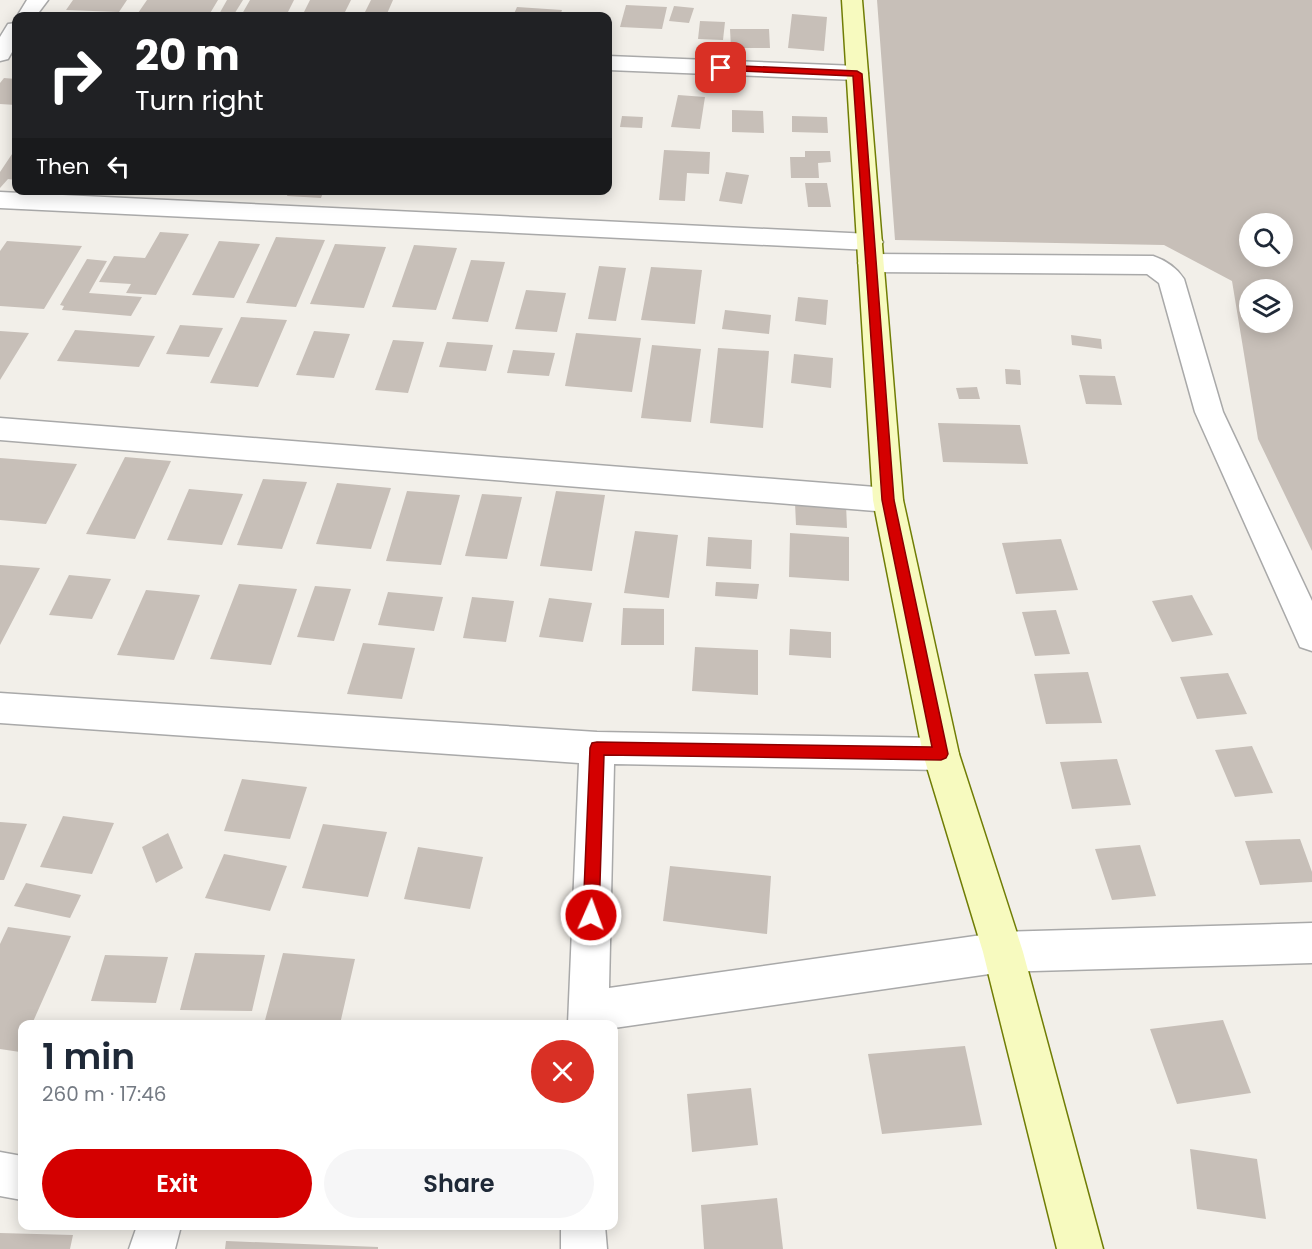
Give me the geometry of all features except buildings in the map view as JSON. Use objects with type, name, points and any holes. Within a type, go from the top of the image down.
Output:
[{"type":"street","points":[[852,0],[888,500],[941,754],[1003,952],[1080,1249]]},
{"type":"street","points":[[612,63],[857,74]]},
{"type":"street","points":[[0,200],[870,252],[1154,265],[1171,279],[1209,412],[1312,637]]},
{"type":"street","points":[[0,429],[888,500]]},
{"type":"street","points":[[0,708],[597,748],[941,754]]},
{"type":"street","points":[[597,748],[588,1018],[1003,952],[1312,943]]},
{"type":"street","points":[[0,1174],[18,1177]]},
{"type":"street","points":[[152,1249],[158,1230]]},
{"type":"street","points":[[584,1230],[584,1249]]},
{"type":"route","points":[[591,915],[597,748],[941,754],[888,500],[857,74],[721,68]]}]
